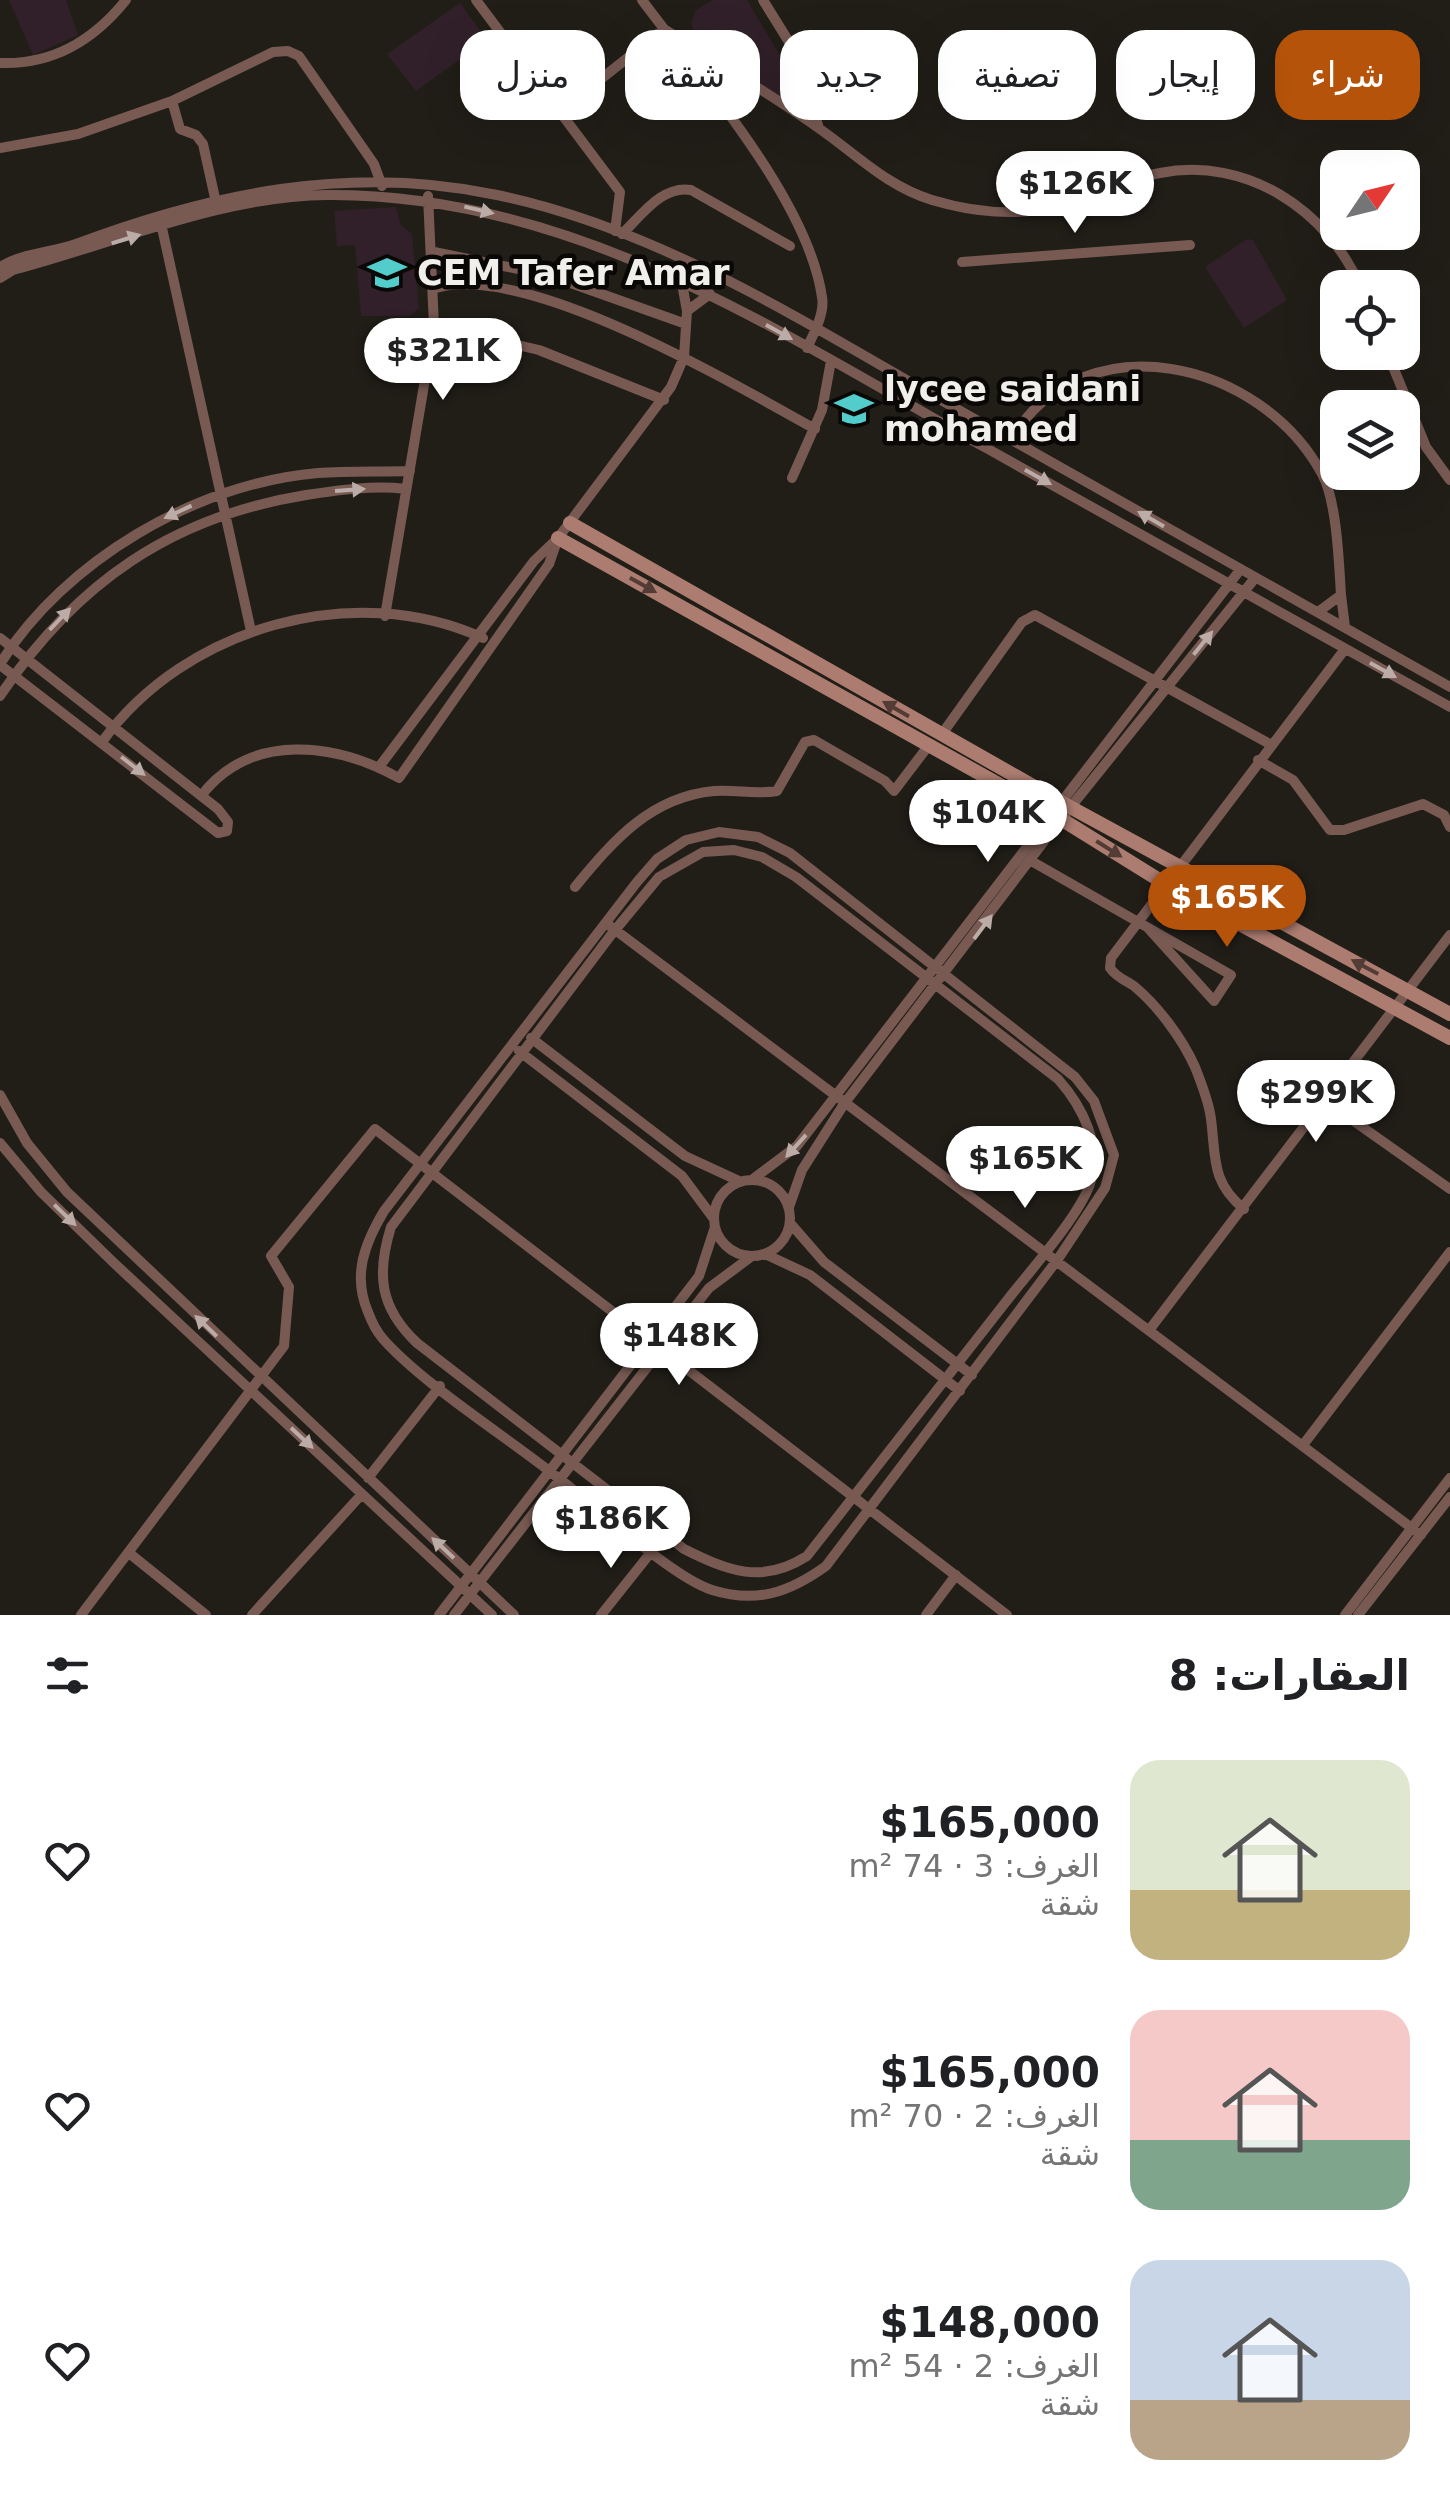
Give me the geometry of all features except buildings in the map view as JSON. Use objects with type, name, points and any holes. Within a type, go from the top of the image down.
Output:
[{"type":"street","points":[[0,63],[22,64],[76,45],[105,24],[126,0]]},
{"type":"street","points":[[476,0],[498,30]]},
{"type":"street","points":[[642,0],[752,148],[805,238],[823,300],[808,348]]},
{"type":"street","points":[[764,0],[794,50],[819,128]]},
{"type":"street","points":[[605,75],[664,29]]},
{"type":"street","points":[[664,29],[819,128],[864,166],[927,198],[988,211],[1056,207],[1165,172],[1223,173],[1253,181],[1288,199],[1321,225],[1353,270]]},
{"type":"street","points":[[0,148],[78,134],[172,102],[273,52],[288,51],[299,56],[382,181],[384,196]]},
{"type":"street","points":[[172,102],[180,129],[196,134],[203,144],[215,198]]},
{"type":"street","points":[[564,120],[620,192],[618,232]]},
{"type":"street","points":[[0,267],[73,245],[120,225],[258,190],[382,181],[497,194],[618,232],[816,330],[1450,687]]},
{"type":"street","points":[[385,616],[434,326],[436,288],[428,184]]},
{"type":"street","points":[[618,232],[678,188],[691,190],[790,246]]},
{"type":"street","points":[[0,278],[13,270],[240,205],[323,195],[428,199],[528,222],[681,278],[1450,708]]},
{"type":"street","points":[[162,228],[250,632]]},
{"type":"street","points":[[962,262],[1190,245]]},
{"type":"street","points":[[434,252],[548,276],[686,324]]},
{"type":"street","points":[[540,300],[548,276]]},
{"type":"street","points":[[378,767],[534,560],[558,538],[664,400],[684,357],[687,310],[681,278]]},
{"type":"street","points":[[436,288],[466,282],[540,300],[684,357],[815,429]]},
{"type":"street","points":[[687,310],[710,294]]},
{"type":"street","points":[[434,326],[539,350],[664,400]]},
{"type":"street","points":[[792,478],[815,429],[831,361]]},
{"type":"street","points":[[1011,440],[1026,415],[1055,390],[1114,369],[1173,366],[1228,385],[1276,416],[1324,475],[1345,628]]},
{"type":"street","points":[[1394,370],[1426,448],[1450,480]]},
{"type":"street","points":[[0,638],[11,646],[27,658],[201,796],[226,818],[227,831],[218,833],[0,664],[11,646],[69,584],[116,546],[186,508],[219,496],[314,474],[410,471]]},
{"type":"street","points":[[0,696],[58,620],[98,584],[164,540],[223,514],[341,490],[406,489]]},
{"type":"street","points":[[570,523],[942,734],[1164,883],[1450,1038]]},
{"type":"street","points":[[201,796],[221,775],[278,750],[307,748],[347,754],[399,778],[549,564],[558,538]]},
{"type":"street","points":[[558,538],[928,745],[1178,866],[1450,1014]]},
{"type":"street","points":[[940,974],[1240,570]]},
{"type":"street","points":[[556,1476],[562,1454],[699,1276],[723,1192],[739,1182],[754,1179],[790,1154],[839,1101],[1033,862],[1061,811],[1255,578]]},
{"type":"street","points":[[1318,612],[1342,595]]},
{"type":"street","points":[[102,742],[164,681],[250,632],[315,615],[385,616],[478,636],[493,643]]},
{"type":"street","points":[[942,734],[1030,616],[1044,618],[1270,744]]},
{"type":"street","points":[[1244,1209],[1219,1184],[1214,1168],[1211,1115],[1194,1065],[1168,1022],[1110,968],[1111,958],[1142,924],[1164,883],[1345,648]]},
{"type":"street","points":[[575,887],[618,834],[659,806],[714,791],[757,795],[777,792],[805,742],[814,740],[894,791],[928,745]]},
{"type":"street","points":[[1258,760],[1293,780],[1330,830],[1344,830],[1422,804],[1444,814],[1450,827]]},
{"type":"street","points":[[719,832],[758,837],[790,854],[940,974],[1075,1077],[1094,1101],[1114,1155],[1105,1188],[1058,1259],[826,1566],[794,1588],[752,1596],[709,1589],[652,1551],[382,1338],[367,1311],[361,1281],[364,1246],[420,1164],[604,922],[657,860],[686,840],[719,832]]},
{"type":"street","points":[[734,850],[762,856],[1058,1079],[1082,1112],[1092,1150],[1090,1184],[1046,1251],[946,1379],[798,1562],[758,1575],[732,1573],[684,1549],[417,1343],[388,1309],[381,1286],[382,1256],[391,1227],[615,930],[676,864],[703,852],[734,850]]},
{"type":"street","points":[[1033,862],[1142,924],[1231,975],[1214,1002],[1142,924]]},
{"type":"street","points":[[604,922],[839,1101],[1058,1259],[1416,1532]]},
{"type":"street","points":[[1150,1329],[1450,936]]},
{"type":"street","points":[[522,1030],[686,1156],[739,1182]]},
{"type":"street","points":[[510,1044],[682,1176],[724,1245],[752,1256]]},
{"type":"street","points":[[0,1095],[28,1143],[66,1192],[514,1615]]},
{"type":"street","points":[[1324,1100],[1450,1190]]},
{"type":"street","points":[[440,1615],[466,1591],[556,1476],[574,1462],[710,1288],[752,1256],[766,1254],[784,1239],[790,1224],[789,1207],[802,1170],[839,1101]]},
{"type":"street","points":[[80,1615],[253,1392],[284,1346],[289,1287],[271,1256],[374,1129],[1007,1615]]},
{"type":"street","points":[[0,1143],[41,1192],[492,1615]]},
{"type":"street","points":[[754,1179],[776,1187],[789,1207]]},
{"type":"street","points":[[790,1224],[824,1262],[972,1375]]},
{"type":"street","points":[[1302,1446],[1450,1252]]},
{"type":"street","points":[[766,1254],[810,1275],[960,1390]]},
{"type":"street","points":[[368,1478],[440,1386]]},
{"type":"street","points":[[1358,1615],[1450,1478]]},
{"type":"street","points":[[252,1615],[362,1494]]},
{"type":"street","points":[[1345,1615],[1450,1497]]},
{"type":"street","points":[[601,1615],[652,1551]]},
{"type":"street","points":[[128,1553],[206,1615]]},
{"type":"street","points":[[926,1615],[956,1576]]},
{"type":"street","points":[[454,1615],[466,1591]]},
{"type":"shaded area","points":[[9,0],[66,0],[78,35],[33,55]]},
{"type":"shaded area","points":[[713,0],[747,0],[780,56],[780,103],[760,90],[760,30],[693,30],[691,23],[696,10]]},
{"type":"shaded area","points":[[460,3],[480,30],[460,30],[460,59],[416,91],[387,54]]},
{"type":"shaded area","name":"CEM Tafer Amar","points":[[396,207],[400,224],[412,234],[419,308],[410,316],[361,316],[355,245],[337,246],[334,211]]},
{"type":"shaded area","points":[[1247,239],[1253,240],[1287,300],[1244,328],[1205,267]]},
{"type":"place","name":"CEM Tafer Amar","points":[[387,273]]},
{"type":"place","name":"lycee saidani mohamed","points":[[854,409]]}]
